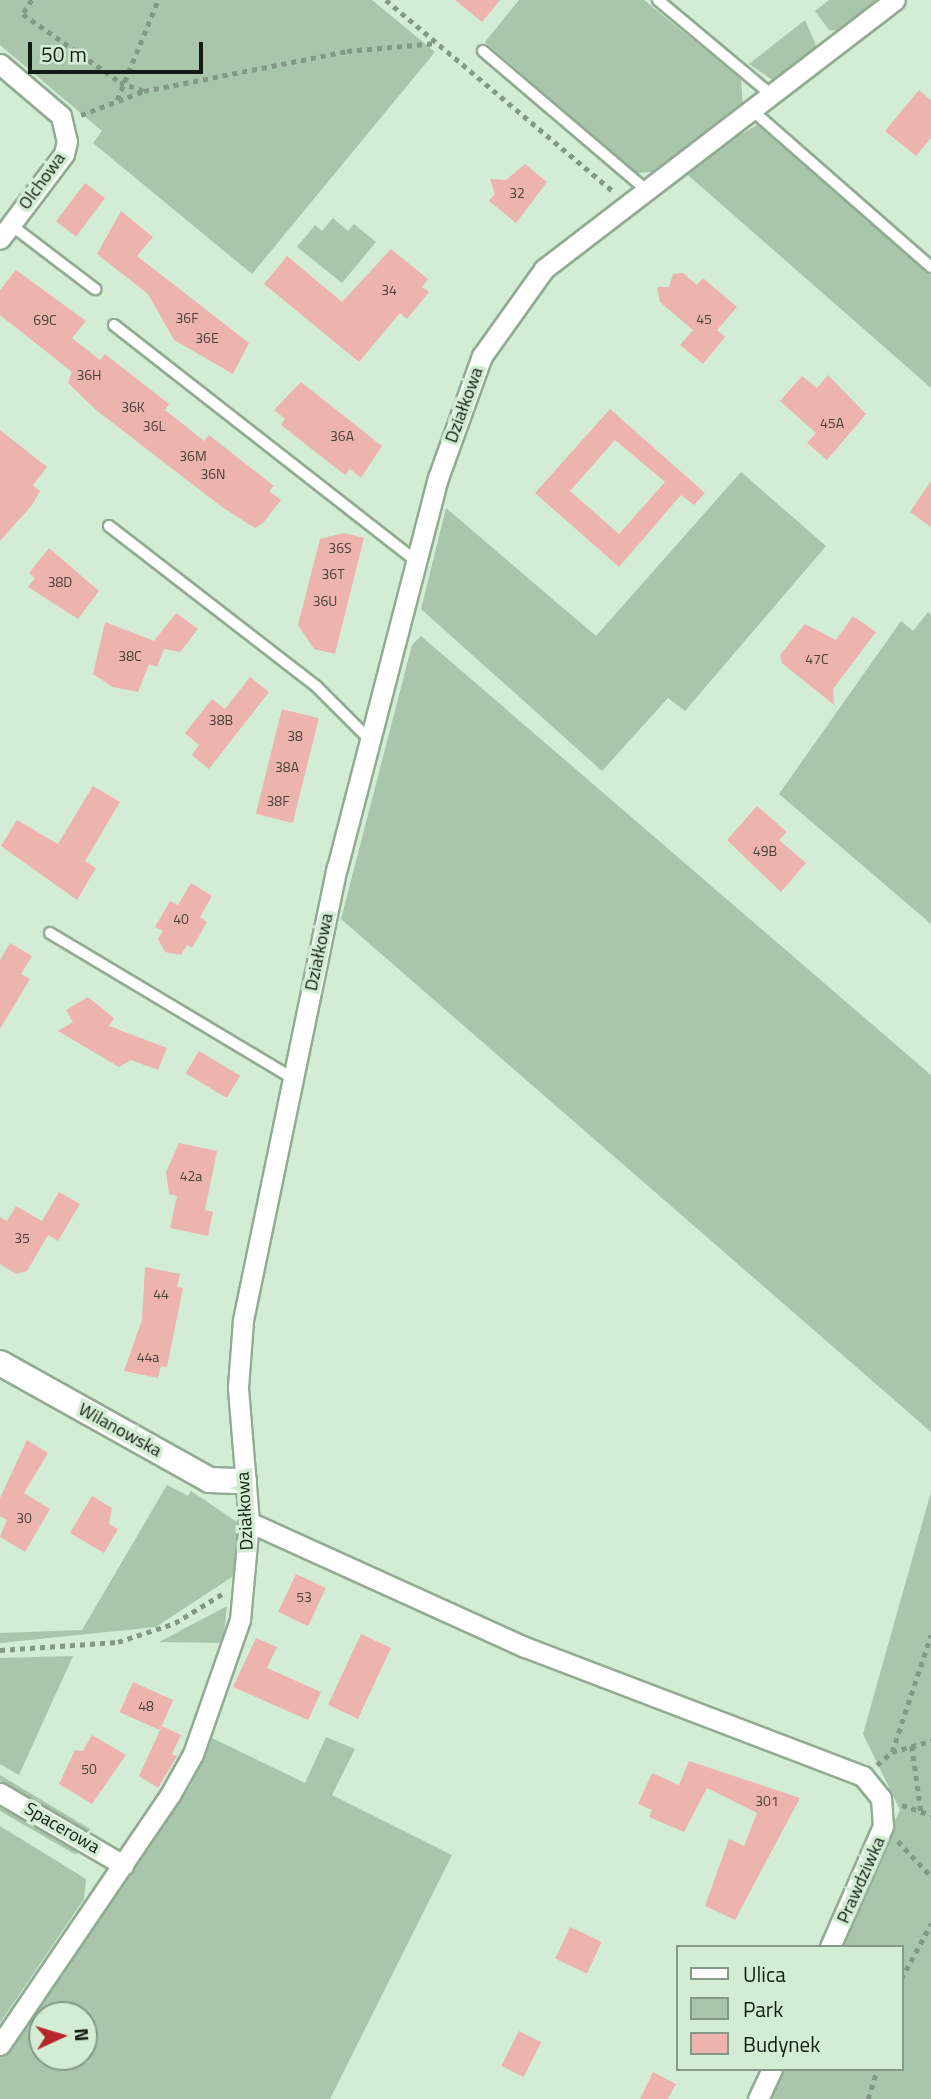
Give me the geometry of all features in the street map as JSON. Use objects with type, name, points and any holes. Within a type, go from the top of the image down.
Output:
[{"type":"street","name":"Działkowa","points":[[0,2045],[123,1865],[193,1754],[240,1620],[247,1579],[250,1522],[244,1481],[238,1387],[243,1320],[292,1078],[370,740],[416,561],[482,356],[531,284],[619,207],[774,97],[895,0]]},
{"type":"street","points":[[0,64],[65,123]]},
{"type":"street","name":"Olchowa","points":[[5,232],[64,154],[65,123]]},
{"type":"street","name":"Wilanowska","points":[[0,1363],[209,1480],[244,1481]]},
{"type":"street","points":[[250,1522],[525,1647],[863,1776],[881,1798]]},
{"type":"street","name":"Spacerowa","points":[[0,1793],[123,1865]]},
{"type":"street","name":"Prawdziwka","points":[[831,1945],[883,1826],[881,1798]]},
{"type":"street","points":[[758,2099],[771,2071]]},
{"type":"lane","points":[[658,0],[774,97]]},
{"type":"lane","points":[[482,51],[644,188]]},
{"type":"lane","points":[[753,111],[931,267]]},
{"type":"lane","points":[[5,232],[95,289]]},
{"type":"lane","points":[[114,325],[416,561]]},
{"type":"lane","points":[[109,526],[317,687],[370,740]]},
{"type":"lane","points":[[50,933],[292,1078]]},
{"type":"path","points":[[32,0],[23,14],[120,82],[144,91]]},
{"type":"path","points":[[117,100],[120,82],[158,0]]},
{"type":"path","points":[[386,0],[608,185],[619,207]]},
{"type":"path","points":[[65,123],[144,91],[347,51],[437,43]]},
{"type":"path","points":[[0,1650],[82,1647],[151,1633],[247,1579]]},
{"type":"path","points":[[892,1752],[931,1635]]},
{"type":"path","points":[[863,1776],[892,1752],[931,1741]]},
{"type":"path","points":[[912,1746],[921,1811]]},
{"type":"path","points":[[881,1798],[931,1815]]},
{"type":"path","points":[[883,1826],[931,1876]]},
{"type":"path","points":[[903,1975],[931,1924]]},
{"type":"path","points":[[868,2099],[876,2071]]},
{"type":"green space","points":[[0,0],[372,0],[435,52],[252,274],[93,143],[102,131],[0,45]]},
{"type":"green space","points":[[519,0],[644,0],[741,79],[743,106],[652,172],[637,173],[485,42]]},
{"type":"green space","points":[[829,0],[883,0],[844,31],[829,30],[815,11]]},
{"type":"green space","points":[[805,20],[818,50],[774,81],[749,64]]},
{"type":"green space","points":[[757,125],[931,276],[931,388],[681,169]]},
{"type":"green space","points":[[333,218],[348,231],[354,224],[376,242],[342,283],[297,247],[315,225],[322,231]]},
{"type":"green space","points":[[741,472],[826,546],[685,711],[668,698],[602,771],[421,609],[446,508],[596,636]]},
{"type":"green space","points":[[928,612],[931,615],[931,924],[779,794],[901,621],[913,631]]},
{"type":"green space","points":[[421,636],[931,1075],[931,1432],[341,919],[412,645]]},
{"type":"green space","points":[[167,1485],[188,1496],[191,1491],[240,1524],[235,1575],[156,1627],[0,1643],[0,1633],[82,1630]]},
{"type":"green space","points":[[931,1492],[931,2099],[764,2099],[777,2071],[903,2071],[903,1945],[837,1945],[900,1810],[863,1734]]},
{"type":"green space","points":[[227,1606],[223,1643],[159,1642]]},
{"type":"green space","points":[[73,1656],[19,1775],[0,1764],[0,1658]]},
{"type":"green space","points":[[326,1737],[355,1749],[332,1795],[452,1855],[330,2099],[0,2099],[0,2057],[28,2017],[28,2071],[98,2071],[98,2001],[39,2001],[191,1785],[212,1738],[305,1783]]},
{"type":"green space","points":[[0,1775],[92,1830],[89,1834],[0,1781]]},
{"type":"green space","points":[[0,1804],[79,1850],[76,1855],[0,1811]]},
{"type":"green space","points":[[0,1826],[86,1879],[84,1899],[0,2023]]},
{"type":"building","points":[[455,0],[500,0],[482,22]]},
{"type":"building","points":[[919,90],[931,100],[931,138],[916,156],[885,131]]},
{"type":"building","points":[[525,164],[547,182],[516,223],[489,201],[495,194],[490,179],[506,180]]},
{"type":"building","points":[[85,183],[105,198],[76,236],[56,221]]},
{"type":"building","points":[[121,211],[153,237],[137,256],[249,343],[233,374],[174,340],[148,294],[97,254]]},
{"type":"building","points":[[391,249],[428,279],[422,287],[429,292],[407,319],[400,313],[359,362],[264,284],[287,256],[342,302]]},
{"type":"building","points":[[16,270],[86,321],[72,338],[100,360],[105,354],[169,404],[165,410],[204,441],[209,435],[274,486],[269,491],[281,500],[263,523],[255,528],[222,507],[96,410],[68,383],[72,372],[0,315],[0,290]]},
{"type":"building","points":[[683,273],[697,285],[703,278],[737,307],[717,330],[725,337],[703,364],[680,345],[693,330],[660,302],[657,287],[669,287],[673,274]]},
{"type":"building","points":[[828,375],[866,414],[827,460],[807,443],[816,433],[780,401],[802,376],[817,388]]},
{"type":"building","points":[[301,382],[382,446],[361,478],[350,469],[345,475],[281,425],[285,419],[274,410]]},
{"type":"building","points":[[610,409],[705,493],[694,505],[681,495],[619,567],[535,493]],"holes":[[[615,440],[665,482],[619,534],[570,491]]]},
{"type":"building","points":[[0,430],[47,467],[33,485],[40,491],[32,505],[0,541]]},
{"type":"building","points":[[931,481],[931,527],[910,512]]},
{"type":"building","points":[[344,533],[364,538],[335,654],[314,649],[298,625],[320,539]]},
{"type":"building","points":[[49,548],[99,591],[78,619],[28,587],[35,578],[29,573]]},
{"type":"building","points":[[176,613],[198,629],[180,652],[164,649],[157,667],[149,664],[138,692],[113,687],[93,674],[105,622],[154,641]]},
{"type":"building","points":[[853,616],[876,632],[833,689],[834,705],[782,663],[780,655],[805,624],[836,640]]},
{"type":"building","points":[[250,677],[269,692],[209,769],[192,755],[199,745],[185,733],[212,699],[225,709]]},
{"type":"building","points":[[282,709],[319,718],[293,823],[256,814]]},
{"type":"building","points":[[93,786],[120,802],[85,861],[96,868],[77,900],[1,846],[17,820],[58,844]]},
{"type":"building","points":[[757,806],[787,832],[779,840],[806,863],[781,892],[727,840]]},
{"type":"building","points":[[191,883],[212,896],[200,917],[207,922],[192,948],[187,945],[181,955],[165,952],[158,939],[163,931],[155,927],[170,901],[178,905]]},
{"type":"building","points":[[10,943],[32,956],[21,974],[30,979],[0,1029],[0,960]]},
{"type":"building","points":[[88,997],[114,1018],[109,1026],[167,1048],[158,1070],[131,1060],[119,1067],[58,1031],[73,1022],[66,1010]]},
{"type":"building","points":[[199,1051],[240,1076],[227,1098],[186,1073]]},
{"type":"building","points":[[179,1143],[217,1151],[205,1210],[213,1212],[208,1236],[170,1228],[177,1196],[169,1194],[166,1172]]},
{"type":"building","points":[[59,1192],[80,1204],[58,1241],[48,1235],[27,1271],[16,1274],[0,1264],[0,1217],[7,1221],[16,1206],[42,1221]]},
{"type":"building","points":[[145,1267],[180,1274],[177,1287],[183,1288],[167,1367],[161,1366],[158,1378],[124,1371],[142,1320]]},
{"type":"building","points":[[27,1440],[48,1453],[24,1493],[50,1509],[25,1552],[0,1537],[7,1520],[0,1516],[0,1498]]},
{"type":"building","points":[[92,1496],[112,1508],[109,1524],[118,1529],[104,1553],[70,1533]]},
{"type":"building","points":[[296,1574],[326,1588],[308,1626],[278,1612]]},
{"type":"building","points":[[361,1634],[391,1648],[358,1719],[328,1705]]},
{"type":"building","points":[[256,1638],[277,1647],[267,1668],[321,1692],[308,1720],[233,1687]]},
{"type":"building","points":[[133,1682],[173,1700],[160,1730],[120,1712]]},
{"type":"building","points":[[162,1726],[181,1735],[172,1754],[177,1756],[158,1788],[139,1776]]},
{"type":"building","points":[[92,1735],[126,1755],[92,1804],[59,1784],[75,1750],[83,1751]]},
{"type":"building","points":[[689,1761],[800,1798],[735,1920],[705,1906],[729,1839],[744,1846],[757,1813],[707,1788],[684,1832],[649,1817],[652,1810],[638,1804],[652,1773],[679,1785]]},
{"type":"building","points":[[570,1927],[602,1942],[587,1974],[555,1959]]},
{"type":"building","points":[[519,2031],[541,2042],[524,2077],[501,2066]]},
{"type":"building","points":[[653,2072],[676,2084],[668,2099],[640,2099]]}]
